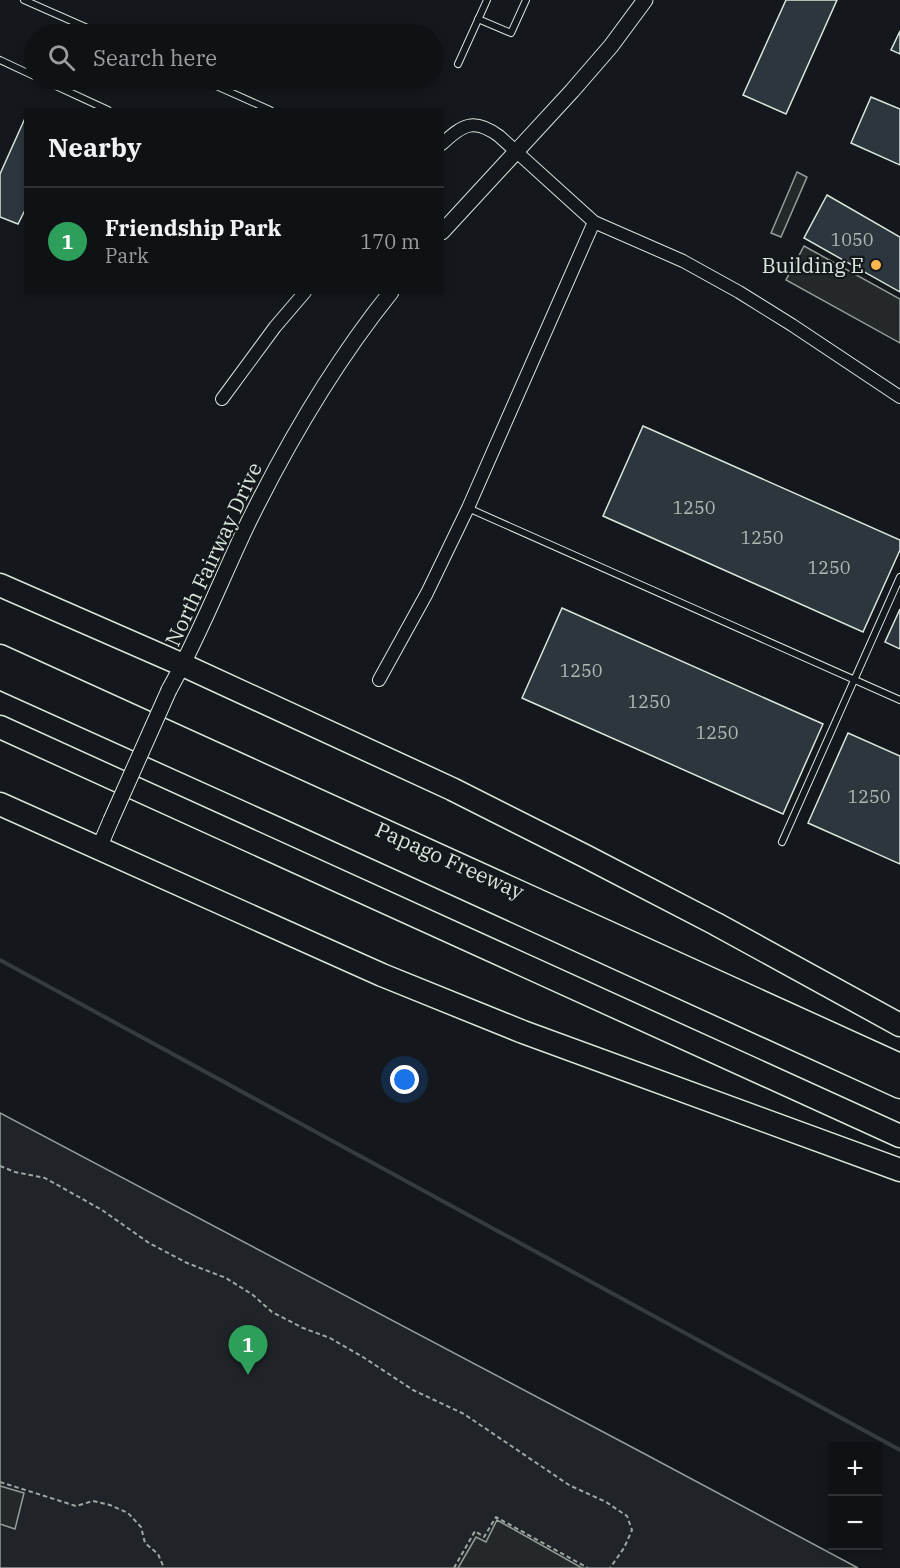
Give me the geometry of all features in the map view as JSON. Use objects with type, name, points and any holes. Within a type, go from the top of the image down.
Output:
[{"type":"highway","points":[[0,585],[183,665],[452,789],[716,924],[900,1025]]},
{"type":"highway","name":"Papago Freeway","points":[[0,656],[900,1065]]},
{"type":"highway","points":[[0,678],[900,1087]]},
{"type":"highway","points":[[0,727],[900,1136]]},
{"type":"highway","points":[[0,804],[382,975],[523,1032],[900,1170]]},
{"type":"street","points":[[444,230],[611,46],[645,0]]},
{"type":"street","points":[[444,142],[460,129],[469,125],[480,125],[490,129],[594,222],[683,261],[739,292],[900,397]]},
{"type":"street","points":[[379,680],[427,593],[468,508],[594,222]]},
{"type":"street","points":[[222,399],[275,327],[303,294]]},
{"type":"street","name":"North Fairway Drive","points":[[99,848],[249,521],[286,449],[326,381],[389,294]]},
{"type":"lane","points":[[24,0],[78,24]]},
{"type":"lane","points":[[458,64],[487,0]]},
{"type":"lane","points":[[478,19],[511,33],[526,0]]},
{"type":"lane","points":[[0,60],[24,71]]},
{"type":"lane","points":[[65,90],[104,108]]},
{"type":"lane","points":[[225,90],[266,108]]},
{"type":"lane","points":[[468,508],[900,700]]},
{"type":"lane","points":[[782,842],[900,577]]},
{"type":"path","points":[[0,1166],[15,1172],[45,1178],[102,1210],[149,1243],[187,1263],[226,1278],[253,1295],[272,1312],[303,1328],[330,1338],[413,1390],[464,1414],[569,1485],[606,1502],[627,1516],[632,1530],[624,1548],[610,1568]]},
{"type":"path","points":[[0,1482],[76,1506],[93,1502],[110,1505],[128,1514],[141,1527],[145,1543],[158,1554],[164,1568]]},
{"type":"path","points":[[454,1568],[474,1531],[484,1537],[496,1517],[588,1568]]},
{"type":"shaded area","points":[[797,172],[807,177],[781,237],[771,233]]},
{"type":"shaded area","points":[[804,246],[900,299],[900,343],[786,280]]},
{"type":"shaded area","points":[[0,1113],[643,1453],[858,1568],[0,1568]]},
{"type":"shaded area","points":[[0,1486],[24,1493],[15,1529],[0,1524]]},
{"type":"shaded area","points":[[497,1520],[582,1568],[458,1568],[476,1537],[486,1542]]},
{"type":"building","points":[[786,0],[837,0],[786,114],[743,95]]},
{"type":"building","points":[[900,31],[900,54],[891,50]]},
{"type":"building","points":[[871,97],[900,109],[900,165],[851,143]]},
{"type":"building","points":[[24,120],[24,212],[18,224],[0,217],[0,174]]},
{"type":"building","name":"Building E","points":[[827,195],[900,237],[900,292],[804,238]]},
{"type":"building","points":[[643,426],[900,540],[900,550],[863,632],[603,516]]},
{"type":"building","points":[[562,608],[823,724],[783,814],[522,698]]},
{"type":"building","points":[[900,609],[900,649],[885,642]]},
{"type":"building","points":[[848,733],[900,756],[900,864],[808,823]]},
{"type":"waterway","points":[[0,960],[900,1450]]},
{"type":"place","name":"Building E","points":[[876,265]]},
{"type":"place","name":"Friendship Park","points":[[248,1375]]}]
